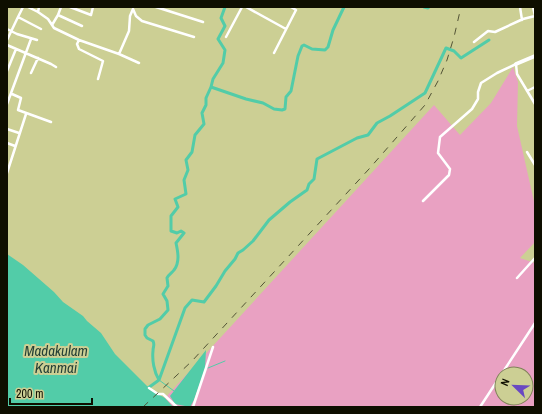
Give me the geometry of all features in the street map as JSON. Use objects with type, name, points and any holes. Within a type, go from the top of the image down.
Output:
[{"type":"street","points":[[7,40],[23,7]]},
{"type":"street","points":[[28,7],[48,19],[54,28],[79,40],[119,54],[139,63]]},
{"type":"street","points":[[38,12],[39,7]]},
{"type":"street","points":[[52,25],[61,7]]},
{"type":"street","points":[[70,7],[91,15],[93,7]]},
{"type":"street","points":[[156,7],[203,22]]},
{"type":"street","points":[[226,37],[242,7]]},
{"type":"street","points":[[246,7],[286,29]]},
{"type":"street","points":[[274,53],[296,10],[291,7]]},
{"type":"street","points":[[520,7],[522,20]]},
{"type":"street","points":[[474,42],[486,32],[496,32],[522,20],[535,17],[533,7]]},
{"type":"street","points":[[134,8],[136,16],[142,21],[194,37]]},
{"type":"street","points":[[119,54],[129,31],[130,16],[134,8]]},
{"type":"street","points":[[58,15],[82,26]]},
{"type":"street","points":[[18,17],[41,29]]},
{"type":"street","points":[[7,29],[37,40]]},
{"type":"street","points":[[7,104],[12,94],[31,39]]},
{"type":"street","points":[[79,40],[77,44],[79,49],[103,61],[98,79]]},
{"type":"street","points":[[7,45],[56,67]]},
{"type":"street","points":[[7,72],[16,49]]},
{"type":"street","points":[[423,201],[449,175],[450,169],[438,153],[440,138],[472,109],[478,98],[481,83],[497,73],[535,56]]},
{"type":"street","points":[[31,73],[38,58]]},
{"type":"street","points":[[516,64],[517,74],[535,104]]},
{"type":"street","points":[[527,91],[535,87]]},
{"type":"street","points":[[12,94],[21,98],[18,110],[51,122]]},
{"type":"street","points":[[7,173],[26,114]]},
{"type":"street","points":[[7,129],[19,133]]},
{"type":"street","points":[[7,143],[15,146]]},
{"type":"street","points":[[527,152],[535,165]]},
{"type":"street","points":[[517,278],[535,258]]},
{"type":"street","points":[[480,407],[535,323]]},
{"type":"street","points":[[193,407],[213,347]]},
{"type":"street","points":[[149,388],[158,394],[163,394],[176,407]]},
{"type":"shaded area","points":[[513,67],[518,82],[517,126],[535,206],[535,242],[520,258],[535,263],[535,407],[173,407],[165,398],[434,105],[460,135],[491,103]]},
{"type":"water","name":"Madakulam Kanmai","points":[[7,254],[23,265],[54,292],[63,302],[83,316],[101,333],[115,354],[151,390],[165,398],[173,407],[7,407]]},
{"type":"water","points":[[206,350],[205,369],[190,407],[175,404],[170,396]]},
{"type":"waterway","points":[[211,87],[213,79],[223,63],[225,50],[218,39],[225,26],[221,18],[225,7]]},
{"type":"waterway","points":[[148,388],[159,380],[153,362],[154,342],[147,338],[145,335],[145,329],[148,325],[160,319],[168,310],[167,301],[163,294],[168,286],[167,278],[177,264],[178,253],[176,243],[184,233],[181,231],[177,233],[171,231],[171,216],[178,207],[175,199],[186,194],[184,180],[188,170],[186,160],[192,152],[195,135],[204,124],[202,113],[211,87],[263,103],[274,109],[285,109],[286,97],[291,91],[298,56],[302,46],[304,45],[312,49],[325,50],[328,47],[333,30],[344,7]]},
{"type":"waterway","points":[[424,7],[429,7]]},
{"type":"waterway","points":[[159,380],[185,308],[192,300],[204,302],[238,253],[253,241],[269,220],[307,190],[309,184],[314,179],[317,159],[357,138],[368,135],[377,123],[425,93],[446,48],[454,51],[461,58],[489,40]]},
{"type":"waterway","points":[[208,368],[225,361]]},
{"type":"waterway","points":[[159,380],[174,391]]},
{"type":"railway","points":[[143,407],[192,361],[369,169],[425,105],[447,60],[461,7]]}]
